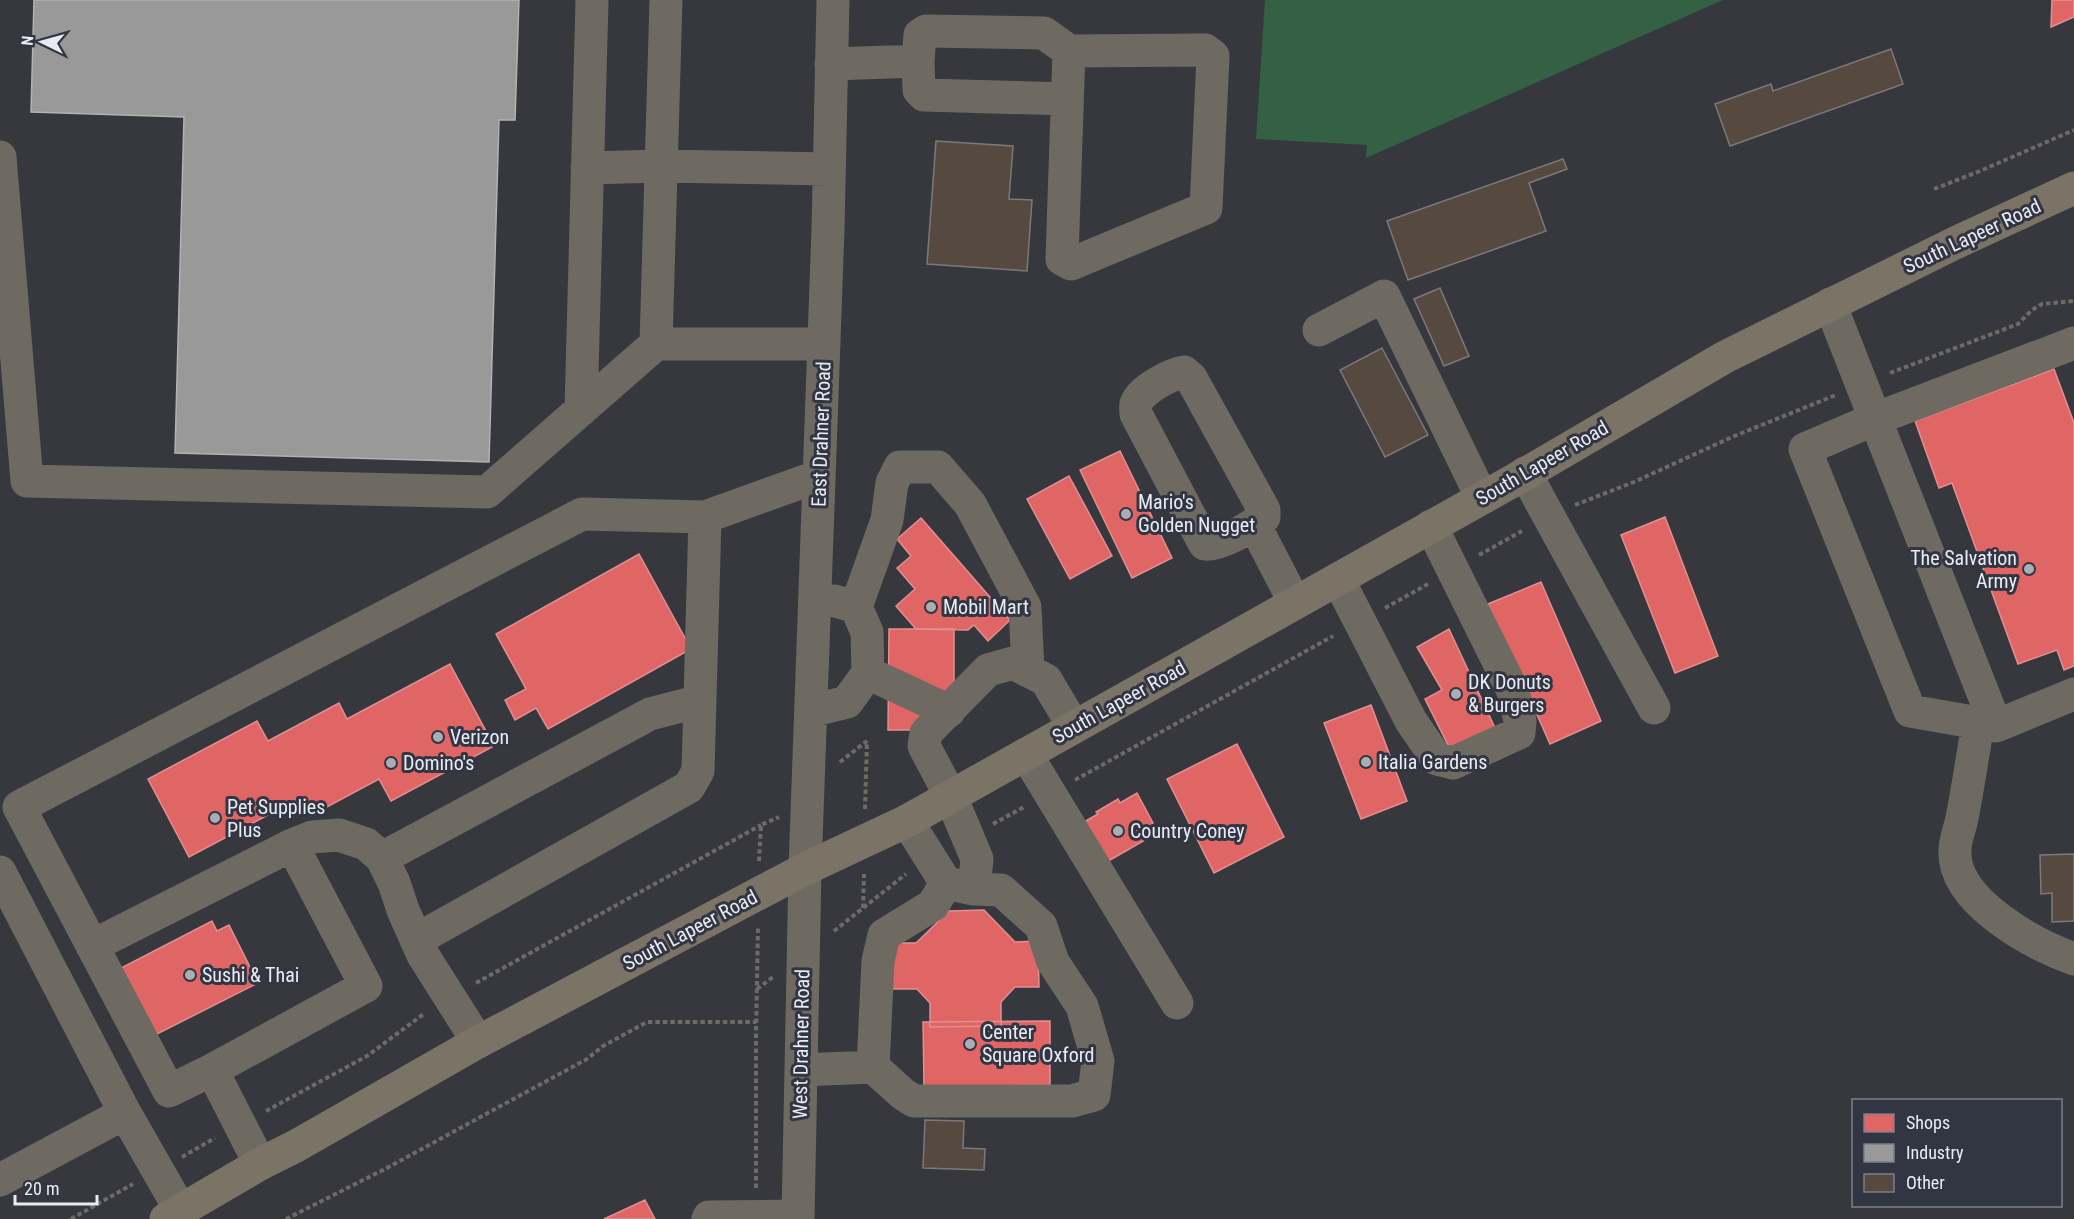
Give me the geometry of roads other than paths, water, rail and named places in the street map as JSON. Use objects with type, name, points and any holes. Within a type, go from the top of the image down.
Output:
[{"type":"main road","name":"South Lapeer Road","points":[[173,1215],[478,1042],[805,868],[907,821],[951,797],[1482,498],[1725,357],[1955,243],[2074,188]]},
{"type":"street","points":[[581,410],[592,0]]},
{"type":"street","points":[[656,344],[666,0]]},
{"type":"street","name":"East Drahner Road","points":[[805,868],[830,169],[833,0]]},
{"type":"street","points":[[1067,99],[924,95],[919,90],[920,35],[926,31],[1044,33],[1069,51],[1205,50],[1210,52],[1212,56],[1206,208],[1071,264],[1062,259],[1069,51]]},
{"type":"street","points":[[831,64],[918,62]]},
{"type":"street","points":[[0,157],[27,481],[487,492],[656,344],[824,344]]},
{"type":"street","points":[[587,168],[661,166],[830,169]]},
{"type":"street","points":[[1319,330],[1384,296],[1482,498]]},
{"type":"street","points":[[1830,304],[1875,419],[1987,724],[1955,850],[1960,876],[1976,897],[1999,920],[2032,940],[2074,958]]},
{"type":"street","points":[[2074,344],[1875,419],[1805,449],[1910,711],[1987,724],[2074,694]]},
{"type":"street","points":[[1184,372],[1191,378],[1264,510],[1264,517],[1254,524],[1213,545],[1205,544],[1136,414],[1136,405],[1145,391],[1175,373],[1184,372]]},
{"type":"street","points":[[811,711],[847,702],[868,673],[867,632],[856,607],[887,520],[892,483],[900,467],[938,467],[970,504],[1025,607],[1028,671]]},
{"type":"street","points":[[1525,473],[1654,708]]},
{"type":"street","points":[[292,845],[366,986],[169,1091],[18,807],[582,514],[705,518],[819,476]]},
{"type":"street","points":[[416,940],[689,787],[698,771],[705,518]]},
{"type":"street","points":[[1254,524],[1295,603]]},
{"type":"street","points":[[1338,579],[1411,721],[1437,759],[1453,763],[1519,733],[1520,722],[1513,691],[1431,526]]},
{"type":"street","points":[[815,595],[856,607]]},
{"type":"street","points":[[873,1067],[878,961],[884,935],[960,886],[977,859],[951,797],[924,746],[926,733],[988,670],[1013,663],[1046,680],[1074,727]]},
{"type":"street","points":[[868,673],[949,711]]},
{"type":"street","points":[[382,858],[650,714],[700,701]]},
{"type":"street","points":[[1026,754],[1177,1003]]},
{"type":"street","points":[[801,1070],[873,1067],[914,1101],[1072,1101],[1094,1095],[1098,1061],[1082,1006],[1053,962],[1041,926],[1001,890],[960,886],[907,821]]},
{"type":"street","points":[[92,946],[292,845],[312,837],[339,835],[366,844],[382,858],[423,955],[478,1042]]},
{"type":"street","name":"West Drahner Road","points":[[798,1217],[805,868]]},
{"type":"street","points":[[0,872],[125,1113],[158,1171],[173,1215]]},
{"type":"street","points":[[212,1070],[260,1164]]},
{"type":"street","points":[[0,1180],[125,1113]]},
{"type":"street","points":[[708,1219],[756,1216],[798,1217]]},
{"type":"place","name":"Mario's Golden Nugget","points":[[1126,514]]},
{"type":"place","name":"The Salvation Army","points":[[2029,569]]},
{"type":"place","name":"Mobil Mart","points":[[931,607]]},
{"type":"place","name":"DK Donuts & Burgers","points":[[1456,694]]},
{"type":"place","name":"Verizon","points":[[438,737]]},
{"type":"place","name":"Italia Gardens","points":[[1366,762]]},
{"type":"place","name":"Domino's","points":[[391,763]]},
{"type":"place","name":"Pet Supplies Plus","points":[[215,818]]},
{"type":"place","name":"Country Coney","points":[[1118,831]]},
{"type":"place","name":"Sushi & Thai","points":[[190,975]]},
{"type":"place","name":"Center Square Oxford","points":[[970,1044]]}]
